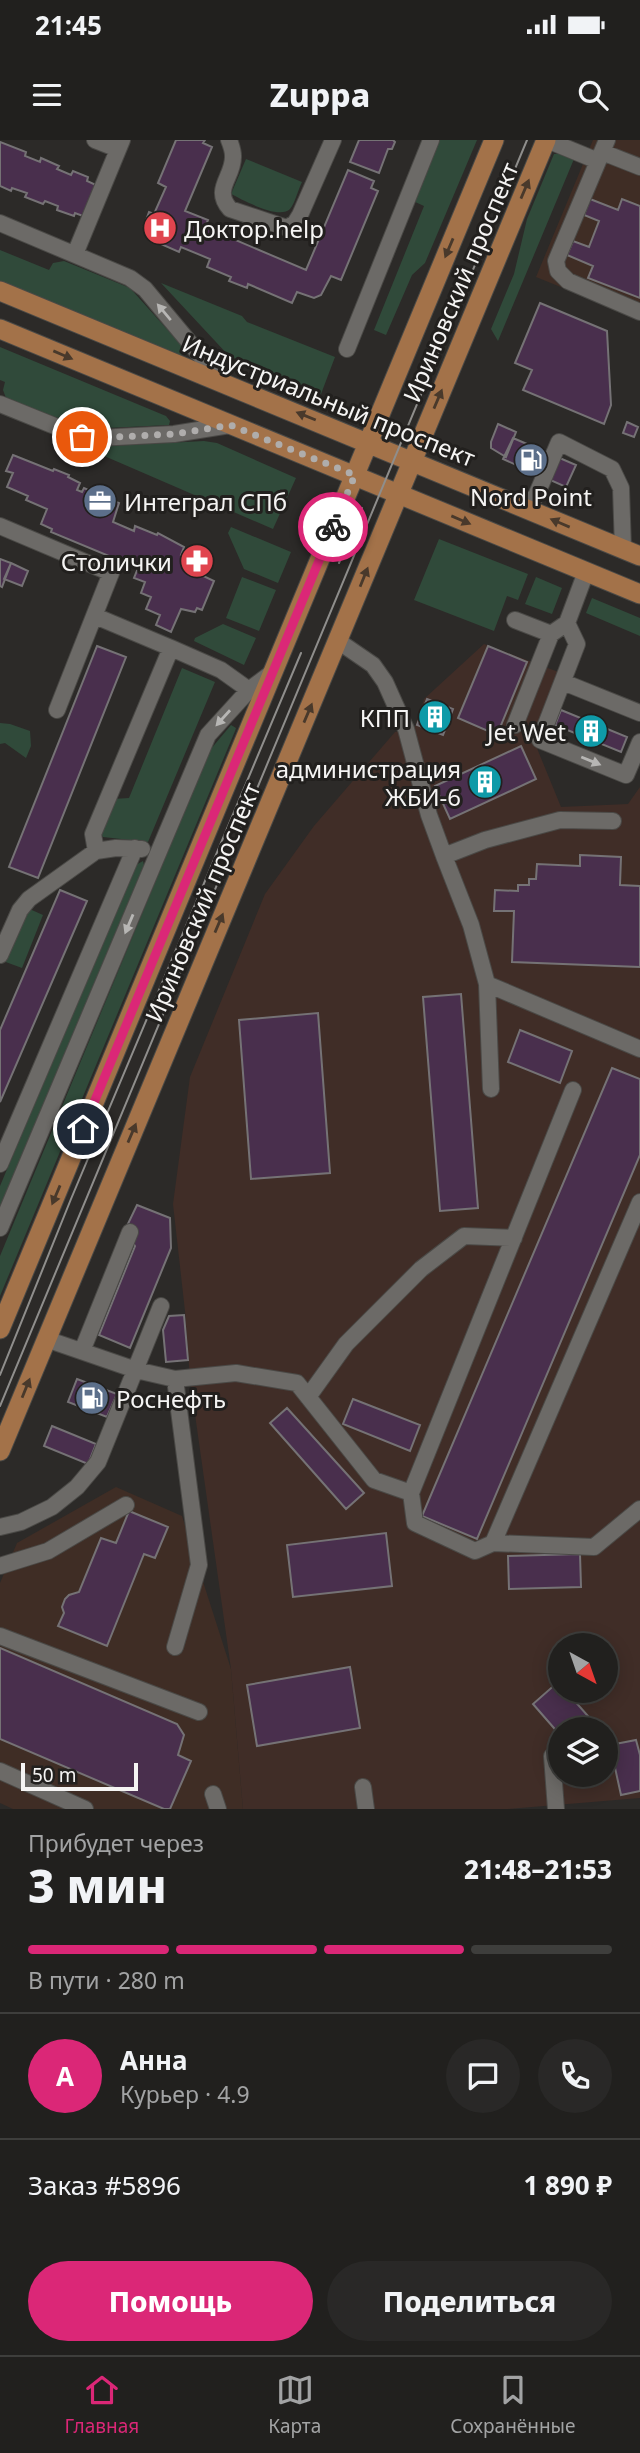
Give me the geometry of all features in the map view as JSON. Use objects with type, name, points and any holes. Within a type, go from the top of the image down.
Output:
[{"type":"main road","name":"Ириновский проспект","points":[[0,1329],[494,140]]},
{"type":"main road","name":"Ириновский проспект","points":[[0,1451],[546,140]]},
{"type":"main road","name":"Индустриальный проспект","points":[[0,291],[632,552]]},
{"type":"main road","points":[[0,329],[640,594]]},
{"type":"street","points":[[75,254],[120,145],[95,140]]},
{"type":"street","points":[[229,140],[234,155],[222,191],[223,201],[230,209],[287,228],[295,223],[300,215],[333,140]]},
{"type":"street","points":[[346,349],[431,140]]},
{"type":"street","points":[[546,140],[602,151],[640,167]]},
{"type":"street","points":[[602,151],[556,261],[558,271],[568,281],[640,312]]},
{"type":"street","points":[[0,223],[130,278],[145,289],[224,384]]},
{"type":"street","points":[[0,404],[82,437],[174,434],[230,425]]},
{"type":"street","points":[[522,507],[536,496],[559,442],[612,469],[621,488],[632,552]]},
{"type":"street","points":[[0,526],[111,573],[57,710]]},
{"type":"street","points":[[515,725],[551,634],[567,623],[586,572]]},
{"type":"street","points":[[95,616],[221,670],[249,690]]},
{"type":"street","points":[[515,620],[551,634]]},
{"type":"street","points":[[567,623],[577,644],[540,740],[626,775],[640,742]]},
{"type":"street","points":[[338,640],[373,665],[385,682],[406,729],[429,815],[471,925],[487,984],[491,1089]]},
{"type":"street","points":[[96,851],[93,834],[171,648]]},
{"type":"street","points":[[0,1228],[208,735],[249,690],[273,672]]},
{"type":"street","points":[[563,682],[640,713]]},
{"type":"street","points":[[444,856],[485,840],[561,820],[613,821]]},
{"type":"street","points":[[0,956],[20,910],[29,899],[96,851],[135,849],[158,854]]},
{"type":"street","points":[[0,1164],[135,849]]},
{"type":"street","points":[[487,984],[640,1049]]},
{"type":"street","points":[[573,1090],[411,1493],[415,1523],[475,1551],[493,1543],[594,1547],[640,1509]]},
{"type":"street","points":[[493,1543],[640,1202]]},
{"type":"street","points":[[82,1351],[130,1232]]},
{"type":"street","points":[[308,1397],[346,1344],[421,1269],[464,1236],[514,1238]]},
{"type":"street","points":[[0,1527],[21,1522],[52,1507],[85,1478],[98,1462],[161,1306]]},
{"type":"street","points":[[46,1339],[136,1370],[176,1379],[236,1373],[297,1383],[374,1480],[411,1493]]},
{"type":"street","points":[[175,1647],[199,1565],[176,1379]]},
{"type":"street","points":[[0,1566],[48,1550],[126,1505]]},
{"type":"street","points":[[0,1636],[199,1712]]},
{"type":"street","points":[[0,1771],[85,1809]]},
{"type":"street","points":[[363,1787],[366,1809]]},
{"type":"street","points":[[556,1787],[556,1809]]},
{"type":"shaded area","points":[[593,140],[640,140],[640,319],[536,277]]},
{"type":"shaded area","points":[[484,644],[561,673],[534,741],[561,807],[628,804],[640,787],[640,1798],[508,1809],[243,1809],[231,1669],[190,1379],[173,1204],[190,1077],[265,894],[314,826],[395,732],[415,727],[424,699]]},
{"type":"shaded area","points":[[116,1487],[182,1516],[231,1669],[243,1809],[13,1809],[0,1803],[0,1583],[17,1543]]},
{"type":"green space","points":[[440,140],[477,140],[425,263],[412,275],[386,335],[374,330],[424,206],[413,201]]},
{"type":"green space","points":[[554,154],[574,159],[498,341],[491,329],[514,274],[527,219]]},
{"type":"green space","points":[[246,159],[302,182],[290,209],[285,212],[270,211],[231,194]]},
{"type":"green space","points":[[0,250],[49,270],[53,263],[64,261],[130,288],[182,346],[183,353],[180,356],[0,283]]},
{"type":"green space","points":[[161,283],[242,316],[247,322],[335,357],[321,394],[229,356]]},
{"type":"green space","points":[[0,347],[166,416],[170,421],[169,425],[86,429],[6,398],[3,390],[5,382],[0,380]]},
{"type":"green space","points":[[204,441],[217,443],[296,478],[273,529],[95,452],[92,447]]},
{"type":"green space","points":[[231,527],[291,552],[278,583],[244,569],[228,533]]},
{"type":"green space","points":[[439,539],[528,574],[518,600],[507,596],[494,631],[414,600]]},
{"type":"green space","points":[[242,577],[276,590],[259,631],[226,618]]},
{"type":"green space","points":[[536,577],[562,588],[552,614],[525,604]]},
{"type":"green space","points":[[592,598],[640,618],[640,636],[586,613]]},
{"type":"green space","points":[[223,624],[256,638],[244,665],[194,641]]},
{"type":"green space","points":[[182,668],[215,682],[148,842],[103,837],[101,834],[113,799],[129,798]]},
{"type":"green space","points":[[0,723],[30,731],[31,746],[26,758],[5,743],[0,744]]},
{"type":"green space","points":[[231,725],[236,728],[235,731],[0,1296],[0,1256],[210,750]]},
{"type":"green space","points":[[143,861],[144,865],[0,1211],[0,1186],[134,866]]},
{"type":"green space","points":[[25,907],[43,915],[22,968],[3,961]]},
{"type":"building","points":[[176,140],[205,140],[203,143],[212,147],[185,211],[208,220],[205,227],[306,270],[348,170],[374,181],[371,188],[378,191],[341,280],[331,276],[321,295],[314,298],[297,292],[292,303],[248,284],[247,288],[229,281],[231,277],[207,267],[210,259],[181,247],[179,252],[154,241],[155,238],[150,235],[152,230],[144,226],[149,212],[154,214],[166,187],[158,183]]},
{"type":"building","points":[[359,140],[395,142],[392,149],[388,149],[379,173],[350,162]]},
{"type":"building","points":[[0,142],[26,152],[25,156],[40,162],[41,158],[59,166],[57,169],[71,175],[73,171],[88,177],[87,181],[96,185],[83,216],[57,210],[58,206],[45,201],[43,204],[25,197],[27,193],[0,186]]},
{"type":"building","points":[[590,199],[618,210],[622,199],[640,206],[640,298],[588,278],[593,266],[567,255],[573,241],[589,247],[599,221],[584,215]]},
{"type":"building","points":[[540,303],[607,331],[611,405],[604,424],[523,390],[532,370],[515,363]]},
{"type":"building","points":[[627,422],[638,427],[634,437],[623,433]]},
{"type":"building","points":[[498,424],[516,432],[506,457],[491,448]]},
{"type":"building","points":[[513,438],[576,465],[566,487],[503,459]]},
{"type":"building","points":[[13,455],[69,475],[68,477],[80,483],[77,490],[82,492],[84,488],[119,503],[113,522],[134,531],[135,526],[157,535],[158,533],[184,547],[181,555],[187,557],[188,554],[206,561],[201,575],[214,581],[202,610],[197,608],[195,612],[181,609],[171,632],[156,625],[160,615],[146,609],[151,597],[141,593],[145,582],[134,578],[138,568],[51,532],[52,529],[41,524],[47,509],[26,500],[28,496],[7,487],[13,473],[6,471]]},
{"type":"building","points":[[0,559],[11,563],[2,587],[0,586]]},
{"type":"building","points":[[11,563],[28,571],[22,586],[4,579]]},
{"type":"building","points":[[97,646],[126,657],[38,878],[9,867]]},
{"type":"building","points":[[488,646],[527,662],[497,735],[458,718]]},
{"type":"building","name":"КПП","points":[[427,699],[453,709],[443,735],[417,725]]},
{"type":"building","name":"Jet Wet","points":[[561,710],[627,737],[621,752],[555,725]]},
{"type":"building","name":"администрация ЖБИ-6","points":[[521,746],[536,779],[450,819],[435,786]]},
{"type":"building","points":[[580,855],[621,857],[620,885],[640,886],[640,967],[512,962],[514,911],[494,911],[495,890],[518,891],[518,885],[529,885],[529,879],[536,879],[537,864],[580,866]]},
{"type":"building","points":[[60,890],[87,901],[0,1102],[0,1030]]},
{"type":"building","points":[[461,994],[478,1208],[440,1211],[423,997]]},
{"type":"building","points":[[318,1013],[330,1173],[251,1179],[239,1020]]},
{"type":"building","points":[[520,1030],[572,1051],[560,1083],[508,1062]]},
{"type":"building","points":[[612,1068],[640,1079],[640,1155],[477,1539],[422,1516]]},
{"type":"building","points":[[137,1205],[170,1218],[171,1248],[130,1348],[99,1335],[135,1246],[125,1230]]},
{"type":"building","points":[[184,1315],[188,1360],[166,1362],[163,1330],[169,1316]]},
{"type":"building","name":"Роснефть","points":[[77,1379],[117,1394],[107,1417],[68,1402]]},
{"type":"building","points":[[353,1399],[420,1425],[410,1451],[343,1424]]},
{"type":"building","points":[[287,1408],[364,1493],[346,1509],[270,1423]]},
{"type":"building","points":[[52,1426],[96,1444],[88,1464],[44,1446]]},
{"type":"building","points":[[129,1511],[168,1527],[155,1558],[144,1554],[107,1646],[58,1626],[64,1613],[62,1607],[65,1599],[79,1592],[101,1538],[116,1543]]},
{"type":"building","points":[[386,1533],[392,1586],[293,1597],[287,1545]]},
{"type":"building","points":[[580,1554],[581,1587],[509,1589],[508,1556]]},
{"type":"building","points":[[0,1648],[177,1724],[184,1735],[178,1755],[191,1761],[170,1809],[164,1809],[0,1739]]},
{"type":"building","points":[[350,1667],[360,1728],[257,1746],[247,1685]]},
{"type":"building","points":[[548,1691],[548,1703],[576,1703],[589,1717],[548,1717],[548,1721],[533,1704]]},
{"type":"building","points":[[636,1740],[640,1755],[640,1791],[621,1795],[618,1781],[618,1743]]},
{"type":"tram line","points":[[0,1406],[527,140]]},
{"type":"tram line","points":[[339,563],[362,508]]},
{"type":"tram line","points":[[0,1375],[71,1199],[301,653]]},
{"type":"way so far","points":[[82,437],[174,434],[230,425],[355,475],[333,527]]},
{"type":"place","name":"Доктор.help","points":[[160,228]]},
{"type":"place","name":"Nord Point","points":[[531,460]]},
{"type":"place","name":"Интеграл СПб","points":[[100,501]]},
{"type":"place","name":"Столички","points":[[197,561]]},
{"type":"place","name":"КПП","points":[[435,717]]},
{"type":"place","name":"Jet Wet","points":[[591,731]]},
{"type":"place","name":"администрация ЖБИ-6","points":[[485,782]]},
{"type":"place","name":"Роснефть","points":[[92,1398]]},
{"type":"route","points":[[83,1129],[333,527]]}]
